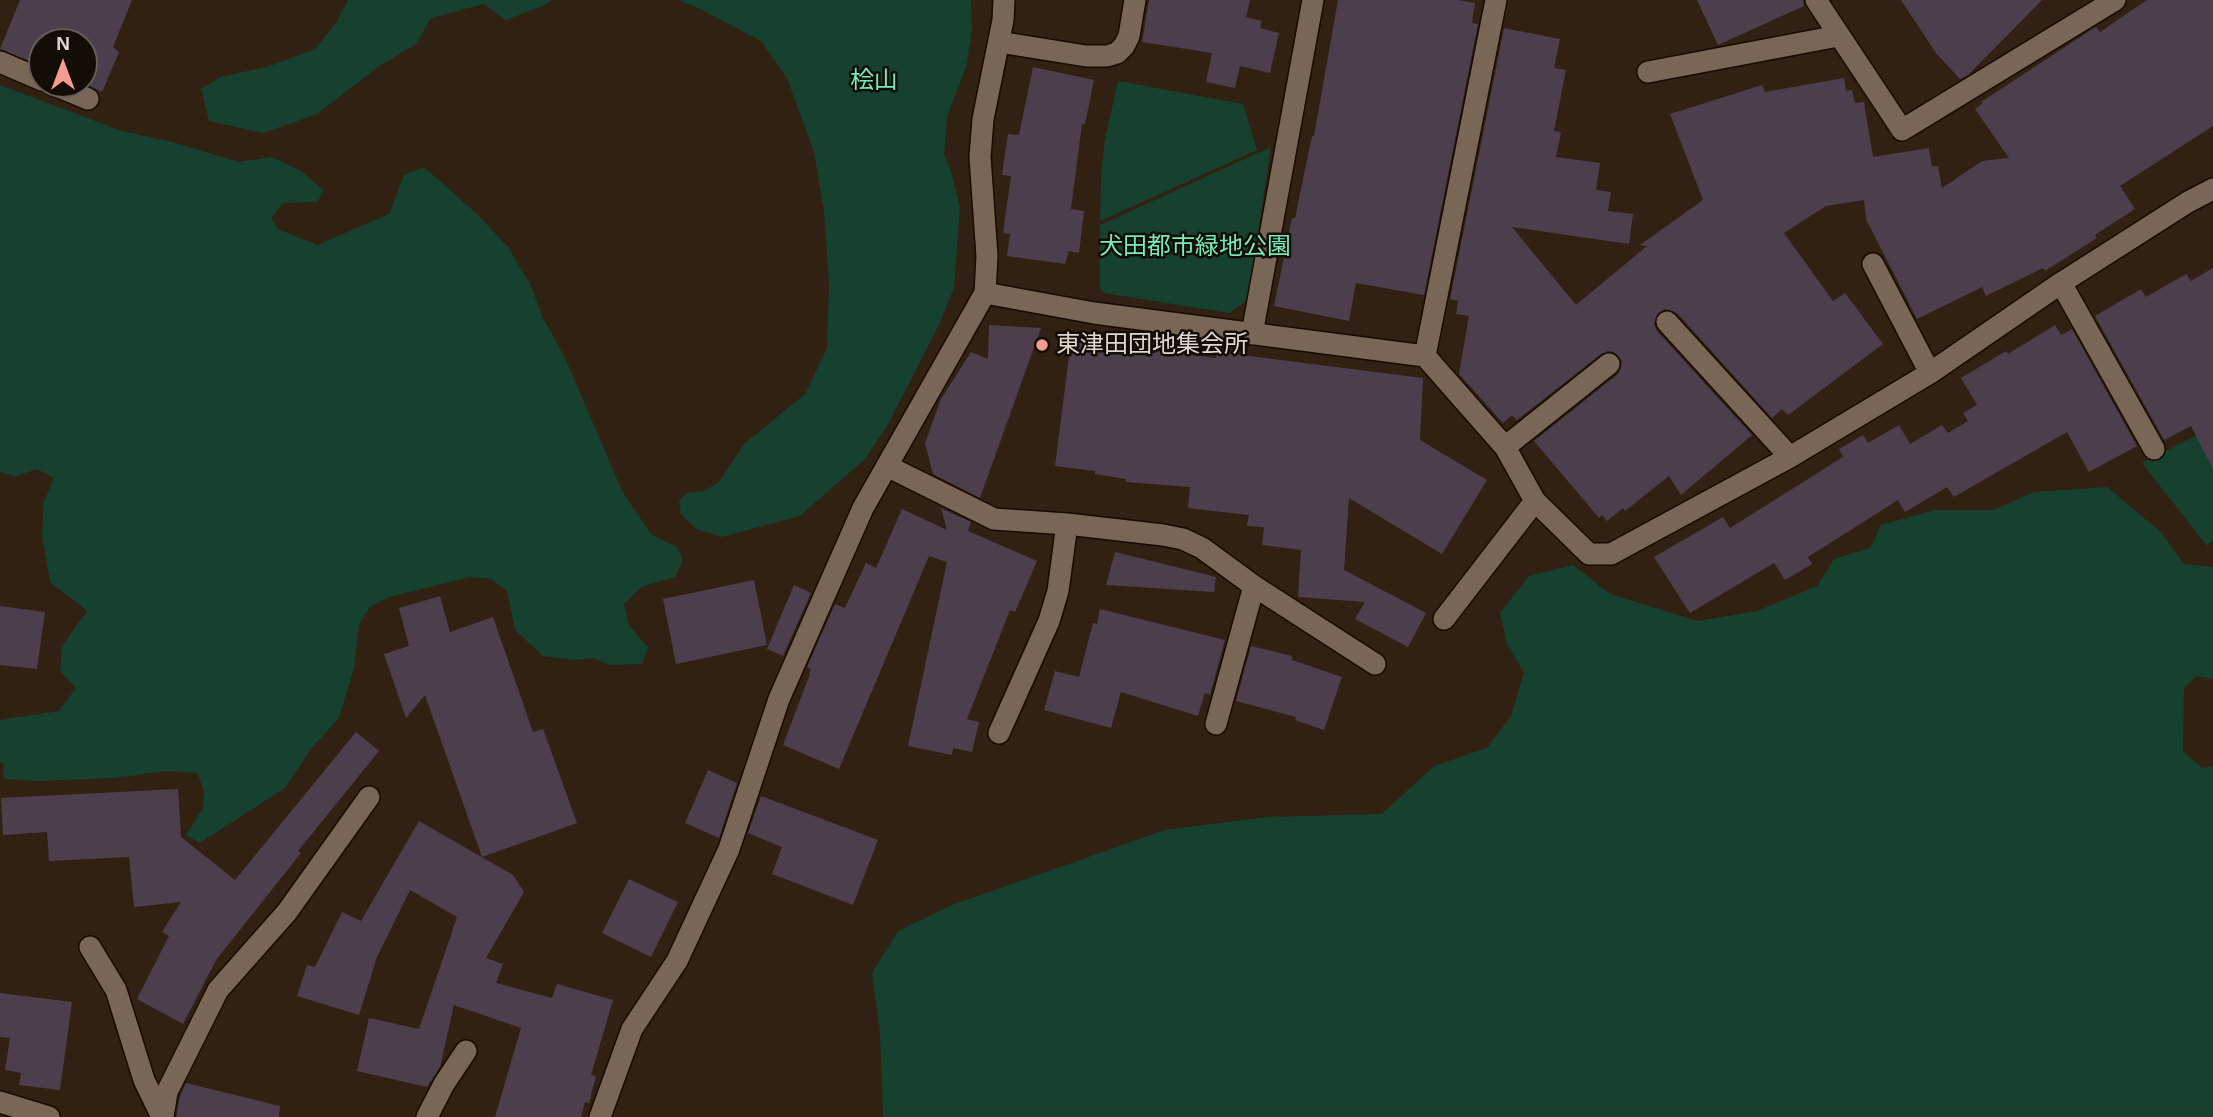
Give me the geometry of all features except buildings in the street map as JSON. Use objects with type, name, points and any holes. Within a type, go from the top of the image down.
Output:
[{"type":"street","points":[[600,1117],[632,1029],[677,961],[729,849],[779,699],[863,508],[985,293],[987,256],[980,157],[1004,0]]},
{"type":"street","points":[[999,42],[1086,57],[1107,57],[1117,53],[1129,36],[1135,0]]},
{"type":"street","points":[[1252,334],[1313,0]]},
{"type":"street","points":[[1425,356],[1496,0]]},
{"type":"street","points":[[1816,0],[1902,130],[2109,2]]},
{"type":"street","points":[[1648,72],[1838,36]]},
{"type":"street","points":[[0,62],[28,74]]},
{"type":"street","points":[[985,293],[1053,307],[1425,356],[1505,447],[1535,501],[1589,554],[1611,554],[1790,457],[1930,373],[2061,283],[2213,189]]},
{"type":"street","points":[[1873,264],[1930,373]]},
{"type":"street","points":[[2061,283],[2154,449]]},
{"type":"street","points":[[1667,322],[1790,457]]},
{"type":"street","points":[[1505,447],[1609,364]]},
{"type":"street","points":[[887,466],[994,519],[1067,524],[1182,539],[1202,548],[1254,586],[1375,664]]},
{"type":"street","points":[[1444,619],[1535,501]]},
{"type":"street","points":[[999,733],[1049,621],[1058,591],[1067,524]]},
{"type":"street","points":[[1216,724],[1254,586]]},
{"type":"street","points":[[162,1117],[167,1092],[218,990],[287,912],[369,797]]},
{"type":"street","points":[[90,947],[116,990],[144,1080],[162,1117]]},
{"type":"street","points":[[427,1117],[444,1084],[466,1051]]},
{"type":"street","points":[[0,1102],[48,1117]]},
{"type":"green space","points":[[348,0],[552,0],[506,20],[484,4],[431,18],[416,44],[378,67],[317,114],[263,133],[209,121],[201,89],[221,77],[270,66],[315,49],[336,23]]},
{"type":"green space","name":"桧山","points":[[678,0],[971,0],[972,30],[966,67],[947,117],[944,155],[960,208],[954,288],[938,327],[887,426],[865,459],[800,516],[722,537],[696,529],[681,514],[679,500],[687,493],[704,491],[718,483],[744,444],[805,394],[827,348],[829,282],[824,211],[814,152],[787,78],[761,41]]},
{"type":"green space","points":[[1118,81],[1243,104],[1257,150],[1100,221],[1105,139]]},
{"type":"green space","points":[[0,85],[28,96],[28,98],[34,98],[122,131],[173,142],[238,162],[272,157],[301,171],[323,190],[318,202],[283,203],[271,218],[278,229],[317,245],[389,214],[404,175],[424,167],[477,214],[508,247],[532,288],[542,316],[566,360],[623,493],[652,535],[677,547],[683,560],[675,577],[641,587],[624,604],[629,625],[648,648],[642,664],[610,665],[593,658],[576,660],[543,656],[515,630],[507,591],[491,579],[470,577],[389,597],[370,607],[359,624],[354,668],[339,718],[311,749],[285,788],[200,843],[186,835],[203,808],[204,791],[197,773],[168,771],[113,778],[39,781],[4,779],[3,763],[0,762],[0,720],[59,711],[76,688],[60,671],[62,646],[87,611],[50,582],[42,535],[44,501],[54,478],[37,469],[16,476],[0,472]]},
{"type":"green space","name":"犬田都市緑地公園","points":[[1271,147],[1248,300],[1229,313],[1104,293],[1100,288],[1100,225]]},
{"type":"green space","points":[[2213,427],[2213,540],[2207,546],[2142,463]]},
{"type":"green space","points":[[2107,487],[2161,532],[2184,564],[2213,567],[2213,679],[2196,676],[2184,689],[2183,751],[2202,768],[2213,766],[2213,1117],[883,1117],[880,1032],[872,973],[898,931],[952,905],[1165,830],[1267,817],[1382,814],[1434,766],[1487,748],[1511,716],[1524,673],[1507,644],[1500,613],[1529,576],[1573,565],[1610,594],[1698,621],[1757,611],[1817,586],[1834,559],[1870,548],[1881,525],[1935,510],[1994,510],[2034,492]]},
{"type":"place","name":"東津田団地集会所","points":[[1042,345]]}]
